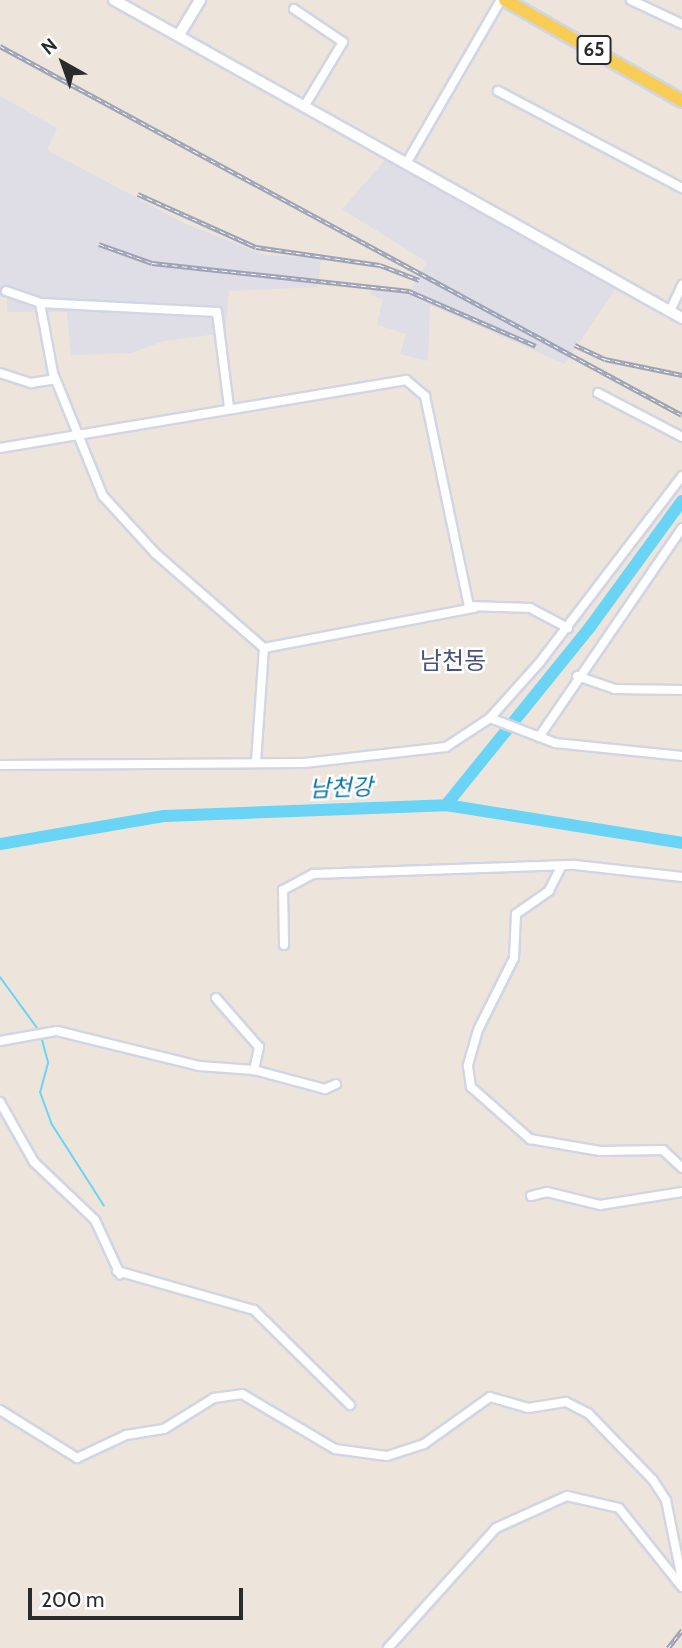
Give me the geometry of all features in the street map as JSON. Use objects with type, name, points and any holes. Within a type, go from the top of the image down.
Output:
[{"type":"main road","points":[[114,0],[682,318]]},
{"type":"main road","points":[[179,35],[200,0]]},
{"type":"main road","name":"65","points":[[503,0],[682,101]]},
{"type":"street","points":[[407,162],[503,0]]},
{"type":"street","points":[[631,0],[682,24]]},
{"type":"street","points":[[294,9],[343,42],[304,107]]},
{"type":"street","points":[[498,92],[682,188]]},
{"type":"street","points":[[670,311],[682,285]]},
{"type":"street","points":[[6,291],[40,303],[218,312],[229,407]]},
{"type":"street","points":[[40,303],[55,379],[93,478],[121,519],[264,648]]},
{"type":"street","points":[[0,373],[31,383],[55,379]]},
{"type":"street","points":[[0,448],[397,380],[420,390],[474,608]]},
{"type":"street","points":[[598,393],[682,437]]},
{"type":"street","points":[[0,765],[327,762],[446,747],[494,720],[568,628],[682,476]]},
{"type":"street","points":[[539,737],[577,676],[682,528]]},
{"type":"street","points":[[264,648],[474,608],[530,608],[568,628]]},
{"type":"street","points":[[256,762],[264,648]]},
{"type":"street","points":[[577,676],[615,689],[682,690]]},
{"type":"street","points":[[494,720],[539,737],[682,756]]},
{"type":"street","points":[[561,867],[550,891],[516,914],[513,958],[478,1030],[468,1066],[471,1087],[530,1139],[600,1151],[663,1150],[682,1168]]},
{"type":"street","points":[[284,945],[284,890],[313,874],[561,867],[682,877]]},
{"type":"street","points":[[216,998],[259,1047],[254,1070]]},
{"type":"street","points":[[0,1041],[57,1031],[170,1061],[254,1070],[312,1087],[336,1084]]},
{"type":"street","points":[[0,1102],[34,1163],[95,1220],[120,1273],[254,1310],[350,1405]]},
{"type":"street","points":[[531,1196],[547,1192],[600,1206],[682,1192]]},
{"type":"street","points":[[0,1410],[76,1458],[126,1436],[164,1429],[214,1398],[242,1394],[335,1449],[387,1456],[424,1444],[490,1397],[528,1408],[566,1402],[588,1412],[660,1490],[682,1579]]},
{"type":"street","points":[[388,1648],[496,1528],[567,1496],[619,1508],[682,1587]]},
{"type":"shaded area","points":[[0,96],[57,128],[47,150],[184,223],[265,255],[321,258],[318,287],[229,291],[225,333],[164,341],[131,353],[71,355],[67,312],[7,312],[7,297],[0,297]]},
{"type":"shaded area","points":[[388,157],[617,286],[565,364],[430,305],[428,361],[400,354],[406,334],[377,325],[383,299],[370,295],[372,287],[408,293],[427,262],[342,209]]},
{"type":"waterway","points":[[446,805],[590,627],[682,501]]},
{"type":"waterway","name":"남천강","points":[[0,844],[164,816],[446,805],[682,843]]},
{"type":"waterway","points":[[0,977],[37,1028]]},
{"type":"waterway","points":[[41,1036],[48,1063],[40,1092],[51,1123],[104,1206]]},
{"type":"railway","points":[[0,46],[682,415]]},
{"type":"railway","points":[[138,194],[256,247],[380,265],[419,280]]},
{"type":"railway","points":[[99,244],[152,263],[409,291],[536,346]]},
{"type":"railway","points":[[575,345],[605,359],[682,375]]},
{"type":"railway","points":[[668,1648],[682,1630]]},
{"type":"district","name":"남천동","points":[[453,661]]}]
